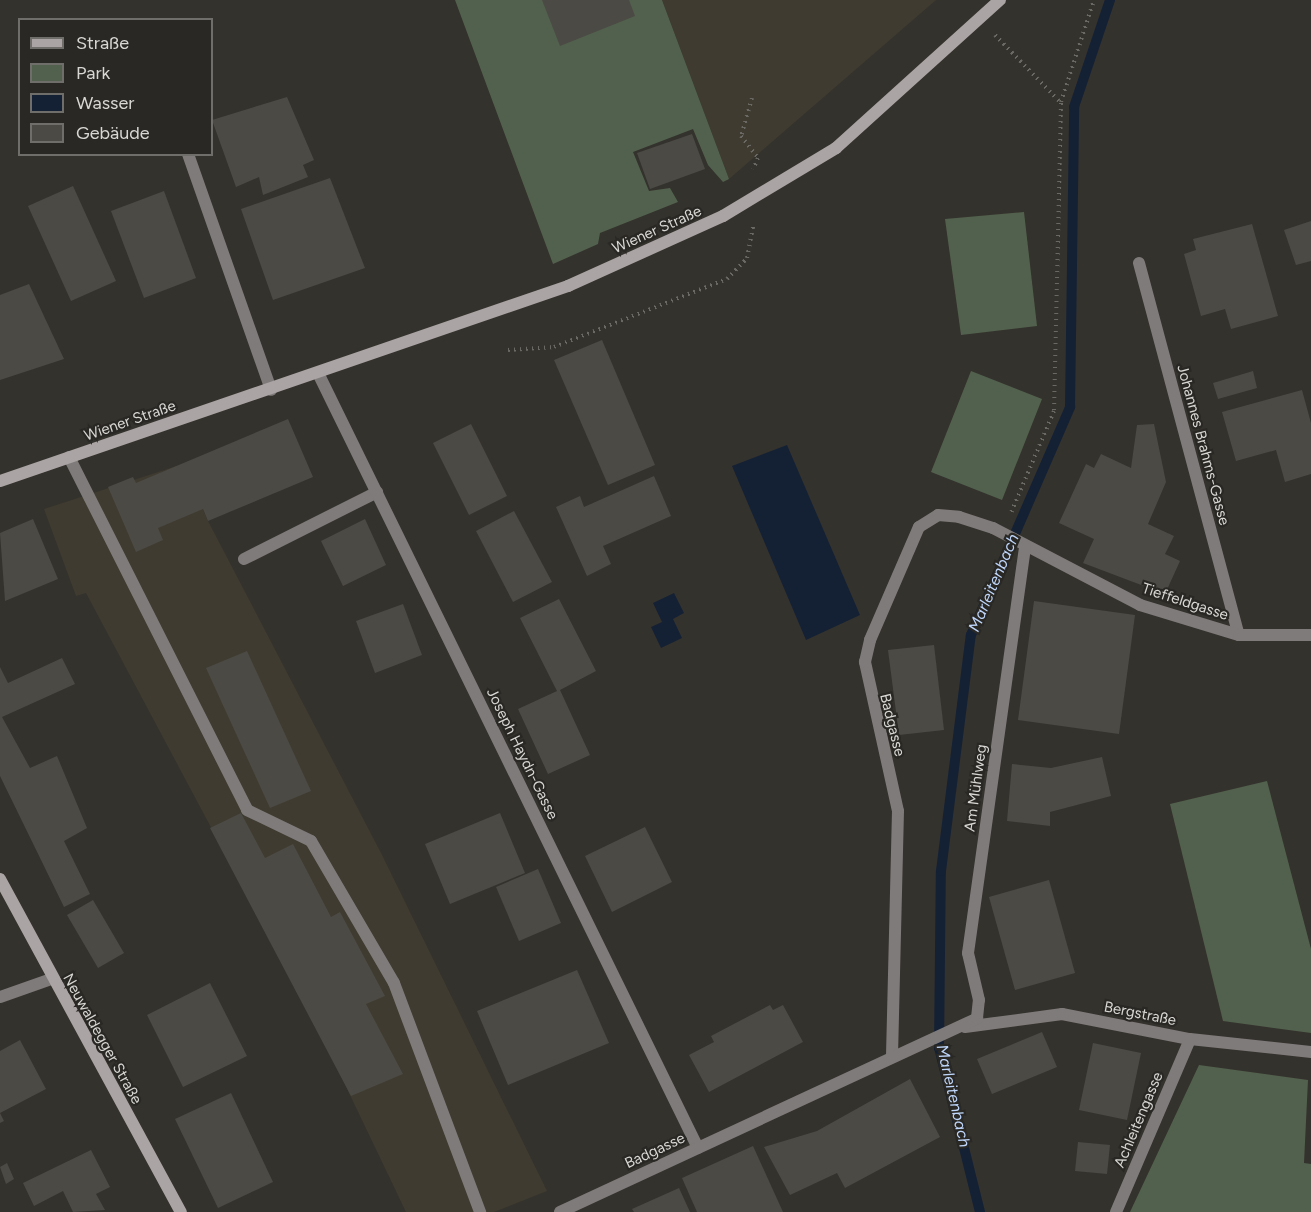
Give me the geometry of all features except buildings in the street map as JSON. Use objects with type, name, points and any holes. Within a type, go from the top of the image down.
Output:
[{"type":"main road","name":"Wiener Straße","points":[[0,481],[318,374],[568,286],[778,188],[860,128],[1000,0]]},
{"type":"main road","name":"Neuwaldegger Straße","points":[[0,879],[51,979],[181,1212]]},
{"type":"street","points":[[189,156],[271,390]]},
{"type":"street","name":"Johannes Brahms-Gasse","points":[[1139,263],[1239,635]]},
{"type":"street","name":"Joseph Haydn-Gasse","points":[[318,374],[698,1148]]},
{"type":"street","points":[[69,458],[247,810],[311,842],[394,983],[480,1212]]},
{"type":"street","points":[[244,559],[377,492]]},
{"type":"street","name":"Badgasse","points":[[892,1056],[898,811],[867,686],[870,640],[928,519],[949,515],[993,528],[1025,547]]},
{"type":"street","name":"Tieffeldgasse","points":[[1025,547],[1140,605],[1239,635],[1311,635]]},
{"type":"street","name":"Am Mühlweg","points":[[965,1027],[979,1009],[968,954],[1025,547]]},
{"type":"street","points":[[0,997],[51,979]]},
{"type":"street","name":"Bergstraße","points":[[965,1027],[1062,1014],[1190,1039],[1311,1052]]},
{"type":"street","name":"Badgasse","points":[[560,1212],[892,1056],[965,1027]]},
{"type":"street","name":"Achleitengasse","points":[[1116,1212],[1190,1039]]},
{"type":"path","points":[[993,528],[1013,511],[1054,411],[1061,103],[1094,0]]},
{"type":"path","points":[[980,19],[1061,103]]},
{"type":"path","points":[[752,98],[741,136],[758,158]]},
{"type":"path","points":[[508,350],[554,347],[727,279],[747,258],[753,227]]},
{"type":"shaded area","points":[[662,0],[936,0],[729,179]]},
{"type":"shaded area","points":[[183,464],[208,521],[381,853],[547,1191],[494,1212],[406,1212],[317,1026],[86,593],[76,596],[44,509]]},
{"type":"green space","points":[[455,0],[662,0],[729,179],[723,182],[708,165],[693,129],[633,152],[649,191],[670,188],[678,202],[600,233],[598,244],[553,264]]},
{"type":"green space","points":[[1024,212],[1037,326],[961,335],[945,219]]},
{"type":"green space","points":[[971,371],[1042,399],[1002,500],[931,472]]},
{"type":"green space","points":[[1267,781],[1311,949],[1311,1033],[1223,1021],[1170,804]]},
{"type":"green space","points":[[1199,1065],[1308,1080],[1304,1163],[1311,1164],[1311,1212],[1130,1212]]},
{"type":"water","points":[[787,445],[860,615],[806,640],[732,466]]},
{"type":"water","points":[[674,593],[684,613],[673,619],[682,638],[661,648],[651,627],[662,622],[653,603]]},
{"type":"waterway","name":"Marleitenbach","points":[[980,1212],[939,1048],[941,871],[971,635],[1070,407],[1074,107],[1110,0]]}]
